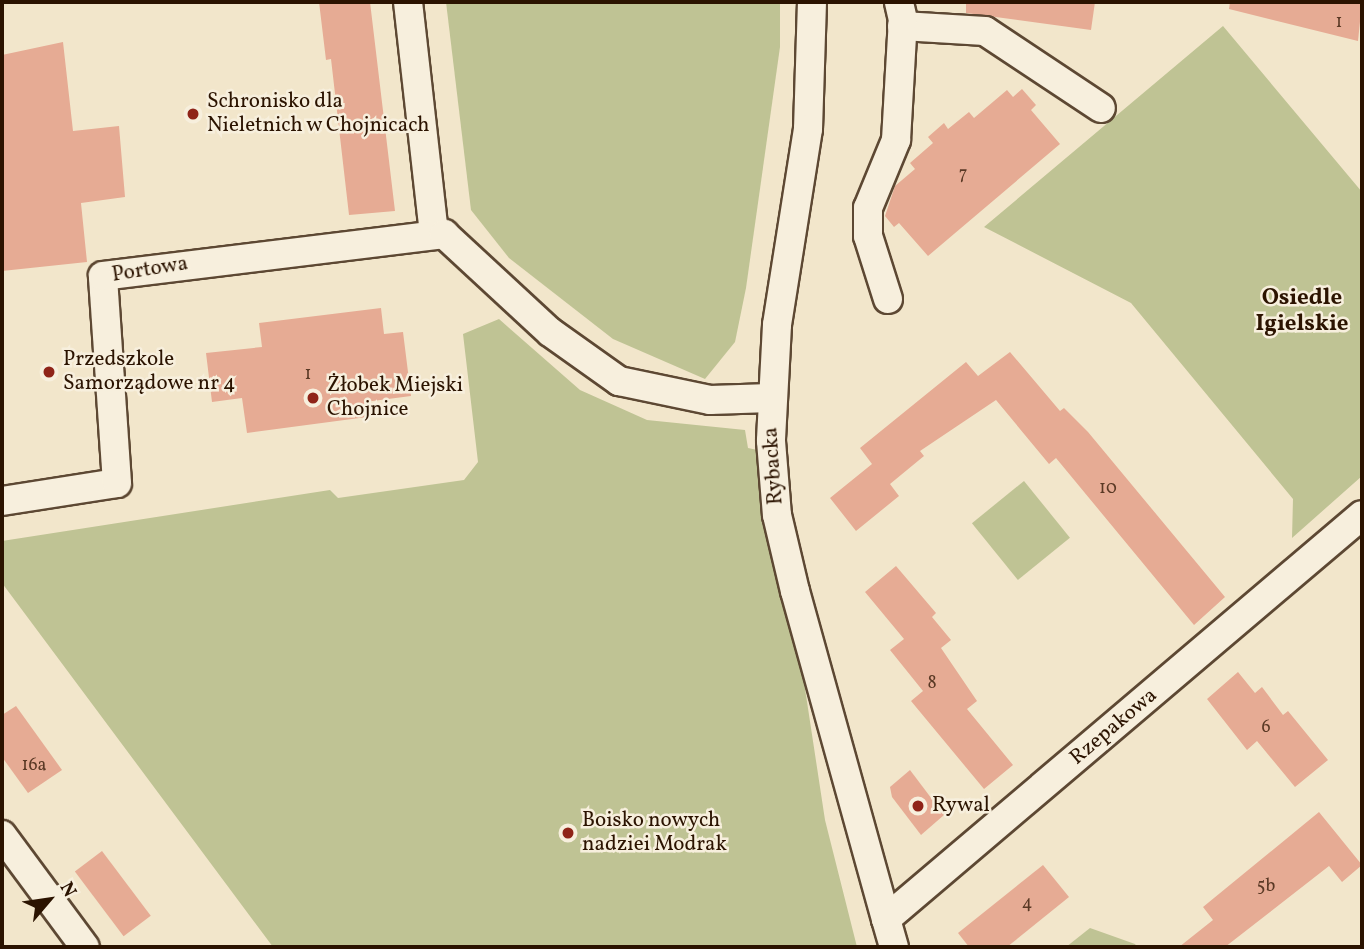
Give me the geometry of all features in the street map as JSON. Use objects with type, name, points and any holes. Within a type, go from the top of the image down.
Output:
[{"type":"street","points":[[408,2],[434,233],[444,234],[550,332],[619,381],[710,400],[771,398]]},
{"type":"street","name":"Rybacka","points":[[812,2],[808,129],[777,325],[771,398],[778,515],[834,740],[886,919]]},
{"type":"street","points":[[888,299],[868,236],[868,208],[896,141],[901,14],[985,32],[1101,108]]},
{"type":"street","name":"Portowa","points":[[2,501],[117,483],[103,276],[434,233]]},
{"type":"street","name":"Rzepakowa","points":[[886,919],[1362,515]]},
{"type":"street","points":[[2,835],[85,947]]},
{"type":"street","points":[[886,919],[894,947]]},
{"type":"green space","points":[[446,2],[780,2],[780,47],[746,288],[735,342],[705,379],[613,339],[509,258],[471,210]]},
{"type":"green space","points":[[1223,26],[1362,192],[1362,476],[1292,538],[1293,499],[1131,303],[984,227]]},
{"type":"green space","points":[[499,319],[580,390],[647,420],[745,430],[748,448],[762,451],[769,537],[804,682],[825,820],[857,947],[273,947],[2,583],[2,541],[330,490],[338,498],[464,480],[478,462],[463,334]]},
{"type":"green space","points":[[1024,481],[1070,538],[1018,580],[972,523]]},
{"type":"green space","points":[[1090,928],[1135,944],[1137,947],[1066,947]]},
{"type":"building","points":[[319,2],[370,2],[395,211],[349,215],[331,59],[326,60]]},
{"type":"building","points":[[966,2],[1095,2],[1091,30],[966,13]]},
{"type":"building","points":[[1230,2],[1362,2],[1358,41],[1229,9]]},
{"type":"building","points":[[63,42],[73,131],[119,126],[125,197],[81,203],[87,262],[2,271],[2,55]]},
{"type":"building","points":[[1022,89],[1036,105],[1031,110],[1060,144],[928,256],[899,223],[894,227],[885,216],[895,186],[915,169],[910,163],[933,143],[928,137],[944,123],[948,129],[969,112],[974,118],[1007,90],[1013,97]]},
{"type":"building","points":[[381,308],[384,334],[403,332],[411,396],[365,402],[367,417],[247,433],[242,398],[212,402],[206,353],[262,347],[259,323]]},
{"type":"building","points":[[1010,352],[1060,411],[1064,408],[1088,432],[1225,597],[1194,625],[1056,458],[1049,464],[996,400],[920,451],[924,456],[890,484],[899,496],[856,531],[830,498],[872,464],[860,448],[966,362],[978,376]]},
{"type":"building","points":[[896,566],[936,613],[932,617],[951,640],[941,648],[977,701],[967,709],[1013,765],[984,789],[911,701],[923,691],[890,650],[904,639],[865,592]]},
{"type":"building","points":[[1238,672],[1255,693],[1262,687],[1283,715],[1288,711],[1328,760],[1295,787],[1257,741],[1247,750],[1207,699]]},
{"type":"building","points":[[16,706],[62,770],[28,793],[2,757],[2,715]]},
{"type":"building","name":"Rywal","points":[[910,770],[944,815],[921,835],[892,797],[890,787]]},
{"type":"building","points":[[1319,812],[1362,865],[1342,882],[1329,866],[1225,947],[1179,947],[1213,920],[1203,907]]},
{"type":"building","points":[[102,851],[151,916],[124,936],[75,871]]},
{"type":"building","points":[[1043,865],[1069,897],[1007,947],[969,947],[958,933]]},
{"type":"place","name":"Schronisko dla Nieletnich w Chojnicach","points":[[193,114]]},
{"type":"place","name":"Przedszkole Samorządowe nr 4","points":[[49,372]]},
{"type":"place","name":"Żłobek Miejski Chojnice","points":[[313,398]]},
{"type":"place","name":"Rywal","points":[[918,806]]},
{"type":"place","name":"Boisko nowych nadziei Modrak","points":[[568,833]]},
{"type":"district","name":"Osiedle Igielskie","points":[[1302,311]]}]
